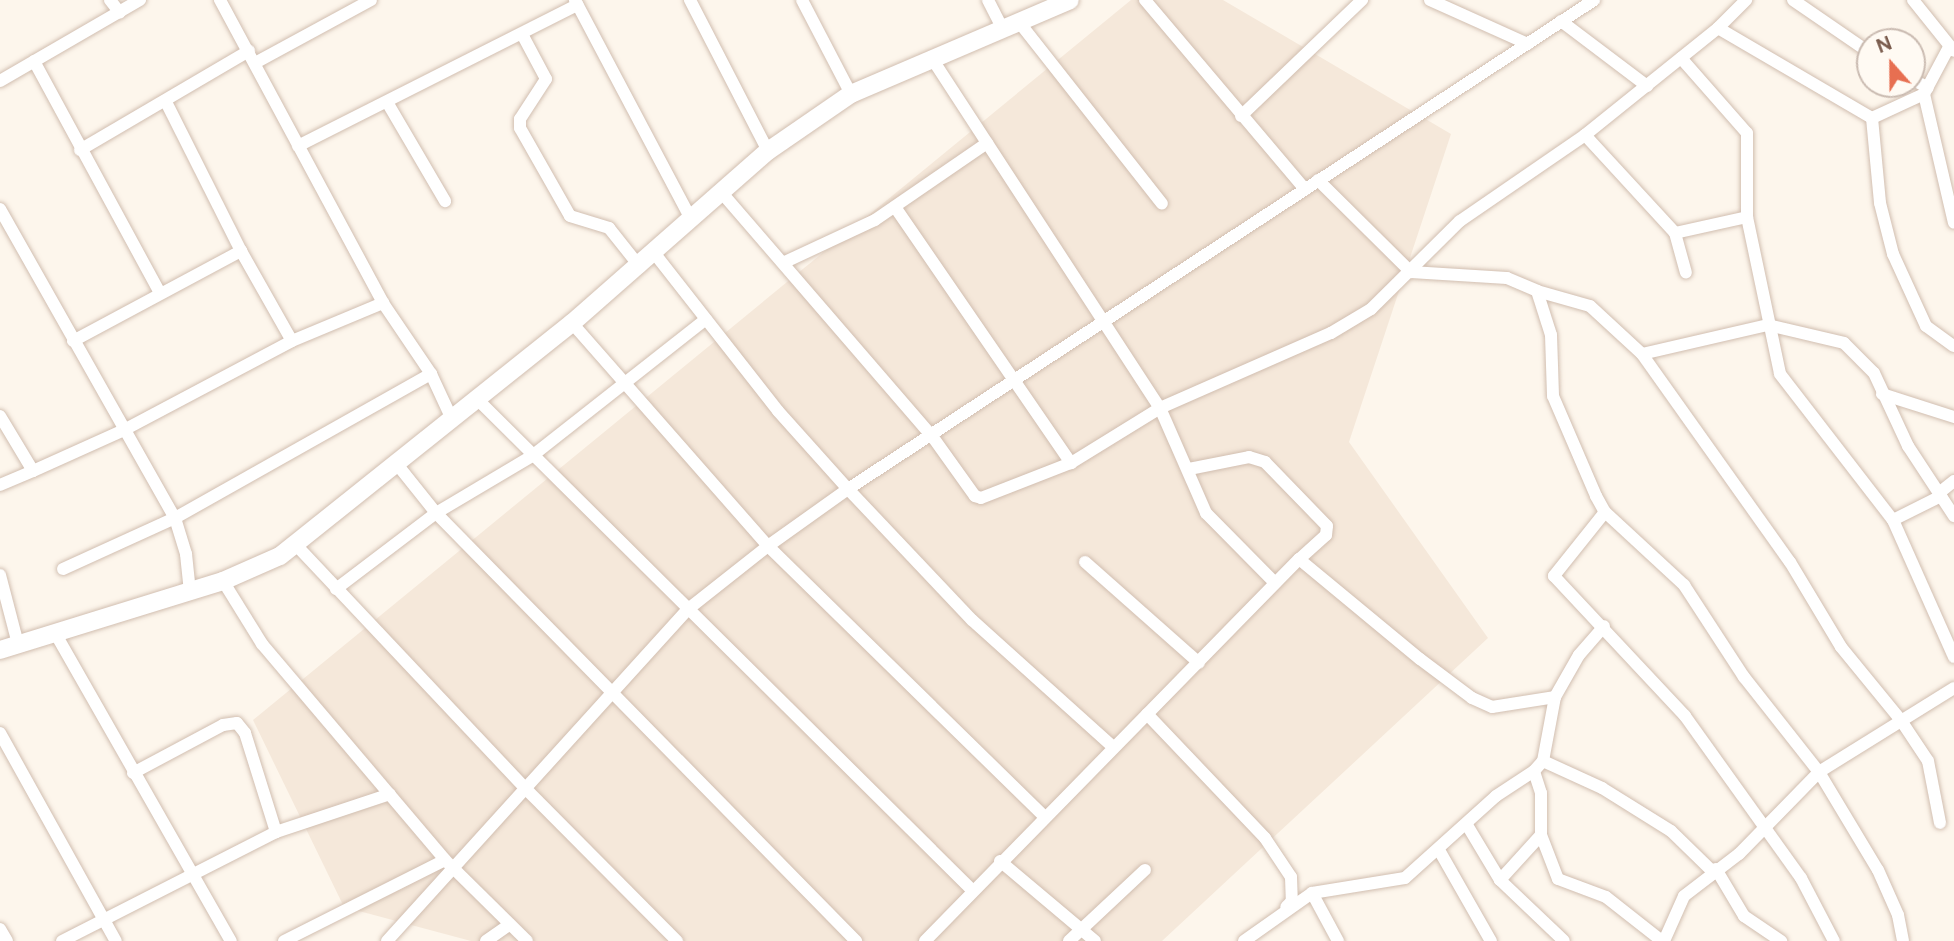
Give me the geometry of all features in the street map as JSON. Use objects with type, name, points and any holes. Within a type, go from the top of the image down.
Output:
[{"type":"street","points":[[110,0],[120,13]]},
{"type":"street","points":[[0,81],[140,0]]},
{"type":"street","points":[[220,0],[383,303],[431,374],[451,417]]},
{"type":"street","points":[[255,63],[371,0]]},
{"type":"street","points":[[690,0],[768,151]]},
{"type":"street","points":[[802,0],[851,94]]},
{"type":"street","points":[[988,0],[1162,204]]},
{"type":"street","points":[[0,650],[223,580],[296,545],[451,417],[572,324],[655,254],[768,151],[851,94],[931,57],[1070,0]]},
{"type":"street","points":[[1145,0],[1305,189]]},
{"type":"street","points":[[1241,116],[1362,0]]},
{"type":"street","points":[[1430,0],[1528,44]]},
{"type":"street","points":[[387,941],[449,864],[527,790],[687,610],[768,546],[848,489],[1594,0]]},
{"type":"street","points":[[722,193],[785,262],[932,436],[969,490],[981,498],[1071,463],[1160,408],[1331,333],[1371,309],[1460,221],[1585,135],[1718,28],[1746,0]]},
{"type":"street","points":[[1793,0],[1856,43]]},
{"type":"street","points":[[1913,0],[1952,49],[1926,91],[1954,223]]},
{"type":"street","points":[[298,146],[522,34],[576,3],[691,219]]},
{"type":"street","points":[[1561,21],[1647,86]]},
{"type":"street","points":[[1718,28],[1872,118]]},
{"type":"street","points":[[522,34],[546,79],[520,119],[520,128],[570,216],[609,228],[640,267]]},
{"type":"street","points":[[80,150],[166,102],[248,51]]},
{"type":"street","points":[[931,57],[1160,408],[1206,513],[1273,582]]},
{"type":"street","points":[[1681,58],[1746,133],[1747,216],[1780,374],[1893,520],[1954,657]]},
{"type":"street","points":[[34,61],[160,293]]},
{"type":"street","points":[[1872,118],[1912,98]]},
{"type":"street","points":[[166,102],[241,251],[292,341]]},
{"type":"street","points":[[387,102],[445,201]]},
{"type":"street","points":[[1872,118],[1880,204],[1893,254],[1926,326],[1954,346]]},
{"type":"street","points":[[1585,135],[1675,233],[1686,273]]},
{"type":"street","points":[[785,262],[895,207],[987,143]]},
{"type":"street","points":[[1318,180],[1411,272],[1507,278],[1529,284],[1537,291],[1590,306],[1642,354],[1790,562],[1841,647],[1900,719],[1928,761],[1940,823]]},
{"type":"street","points":[[895,207],[1071,463]]},
{"type":"street","points":[[0,209],[122,430],[175,518],[186,554],[190,591]]},
{"type":"street","points":[[1675,233],[1747,216]]},
{"type":"street","points":[[73,341],[241,251]]},
{"type":"street","points":[[655,254],[778,411],[848,489],[972,620],[1112,746]]},
{"type":"street","points":[[1537,291],[1551,335],[1556,405],[1605,512],[1684,585],[1744,677],[1819,772],[1878,870],[1898,915],[1903,941]]},
{"type":"street","points":[[0,485],[122,430],[292,341],[383,303]]},
{"type":"street","points":[[336,589],[436,513],[532,456],[626,385],[706,319]]},
{"type":"street","points":[[572,324],[768,546],[1044,816]]},
{"type":"street","points":[[1642,354],[1768,325],[1844,343],[1860,355],[1954,516]]},
{"type":"street","points":[[63,569],[175,518],[431,374]]},
{"type":"street","points":[[1882,394],[1954,417]]},
{"type":"street","points":[[476,398],[972,890]]},
{"type":"street","points":[[0,416],[33,471]]},
{"type":"street","points":[[925,941],[1112,746],[1199,663],[1273,582],[1325,535],[1327,526],[1265,462],[1249,457],[1189,469]]},
{"type":"street","points":[[396,463],[436,513],[856,941]]},
{"type":"street","points":[[1893,520],[1940,495],[1954,481]]},
{"type":"street","points":[[1605,512],[1554,576],[1604,626],[1685,716],[1763,829],[1801,877],[1835,941]]},
{"type":"street","points":[[296,545],[527,790],[677,941]]},
{"type":"street","points":[[1299,559],[1472,698],[1492,706],[1555,697]]},
{"type":"street","points":[[1085,562],[1199,663]]},
{"type":"street","points":[[0,575],[18,644]]},
{"type":"street","points":[[223,580],[262,644],[449,864],[527,941]]},
{"type":"street","points":[[1244,941],[1312,893],[1405,877],[1439,850],[1496,796],[1534,771],[1543,761],[1555,697],[1579,655],[1604,626]]},
{"type":"street","points":[[54,631],[231,941]]},
{"type":"street","points":[[1534,771],[1541,793],[1541,835],[1558,879],[1606,897],[1666,940],[1684,896],[1714,870],[1739,854],[1819,772],[1900,719],[1954,688]]},
{"type":"street","points":[[1147,714],[1265,838],[1294,889],[1292,901],[1280,914]]},
{"type":"street","points":[[133,773],[223,725],[237,723],[245,733],[276,832]]},
{"type":"street","points":[[0,733],[116,941]]},
{"type":"street","points":[[1543,761],[1601,788],[1671,831],[1714,870],[1744,916],[1781,941]]},
{"type":"street","points":[[62,941],[276,832],[390,794]]},
{"type":"street","points":[[1467,825],[1500,880],[1564,941]]},
{"type":"street","points":[[1500,880],[1541,835]]},
{"type":"street","points":[[1439,850],[1491,941]]},
{"type":"street","points":[[1000,861],[1095,941]]},
{"type":"street","points":[[284,941],[449,864]]},
{"type":"street","points":[[1069,941],[1145,870]]},
{"type":"street","points":[[1312,893],[1338,941]]},
{"type":"street","points":[[486,941],[510,924]]},
{"type":"street","points":[[0,929],[7,941]]},
{"type":"shaded area","points":[[1131,0],[1223,0],[1451,134],[1349,442],[1488,638],[1162,941],[471,941],[344,907],[253,720]]}]
